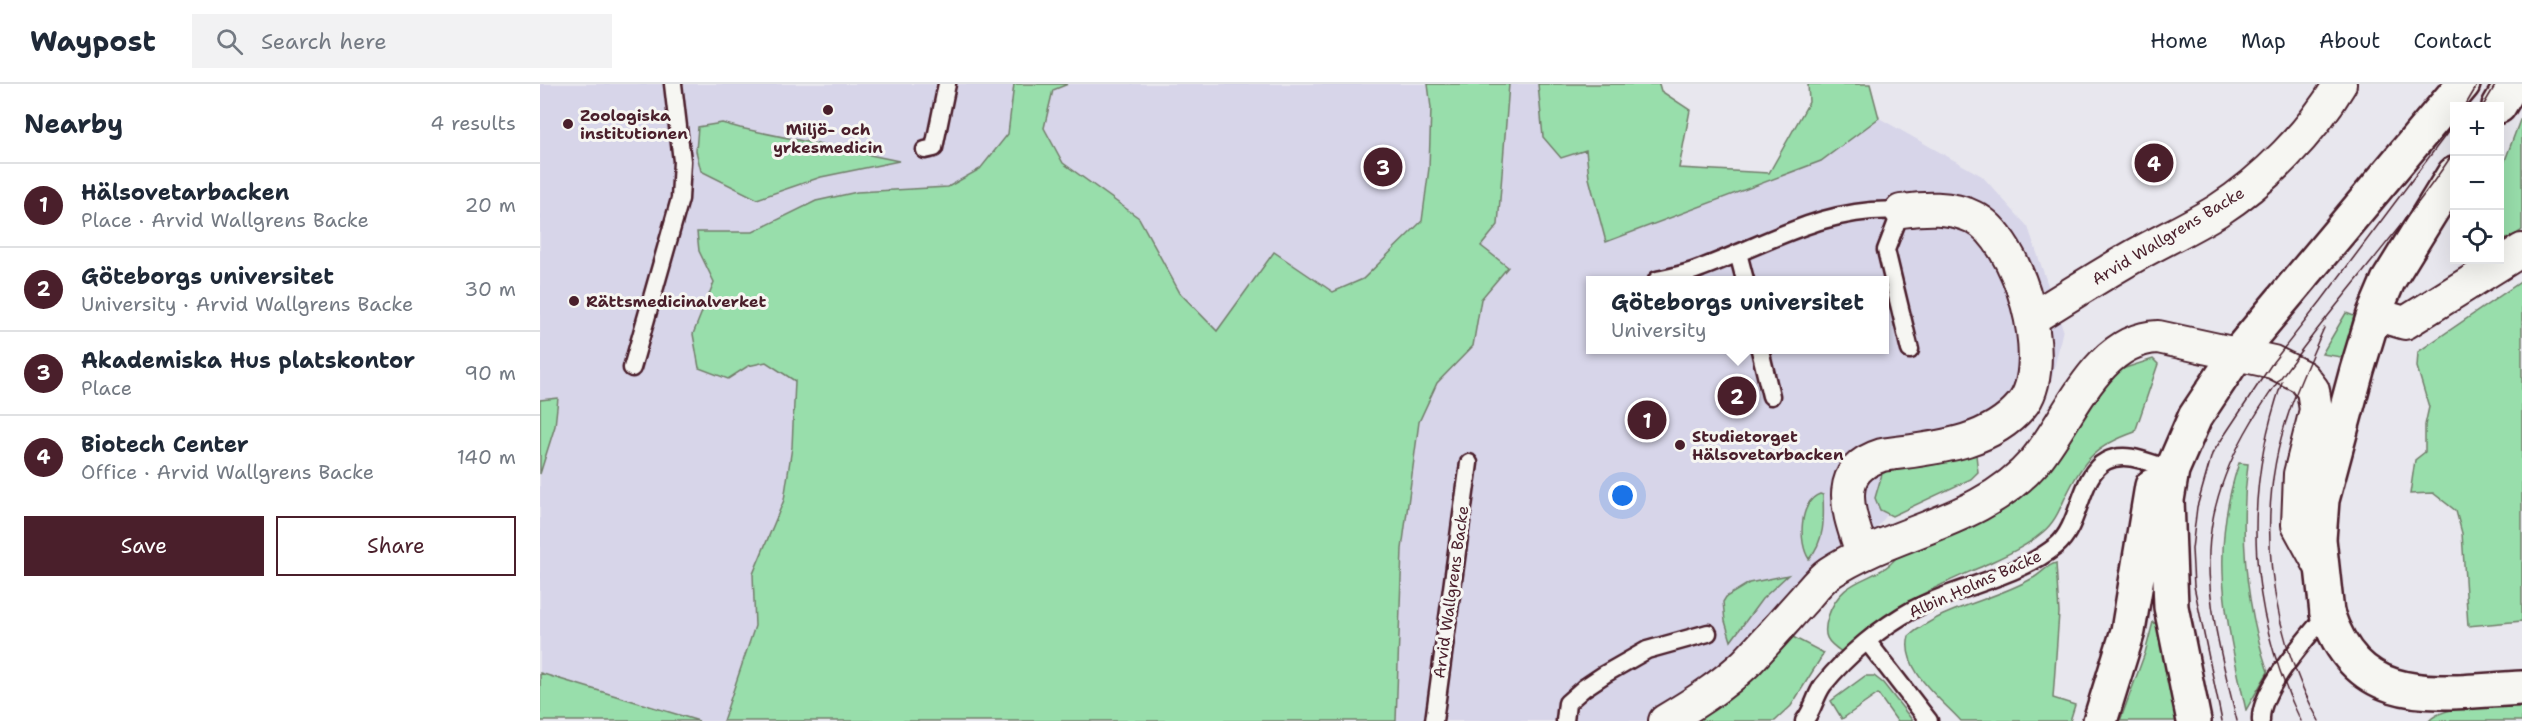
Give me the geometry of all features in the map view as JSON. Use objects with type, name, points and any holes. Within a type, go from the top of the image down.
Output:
[{"type":"main road","points":[[2100,721],[2128,631],[2164,468],[2209,392],[2237,354],[2463,84]]},
{"type":"main road","points":[[2450,180],[2408,244],[2374,315],[2322,500],[2319,539],[2327,613],[2334,633],[2353,661],[2367,675],[2389,687],[2450,692],[2522,688]]},
{"type":"main road","points":[[2164,468],[2171,607],[2194,721]]},
{"type":"street","name":"Arvid Wallgrens Backe","points":[[2031,319],[2137,255],[2218,210],[2250,187],[2281,159],[2328,104],[2340,84]]},
{"type":"street","points":[[1862,553],[1848,504],[1847,489],[1857,468],[1869,459],[1882,455],[1963,443],[2008,419],[2027,398],[2035,373],[2031,319],[2014,268],[1991,229],[1974,217],[1951,210],[1936,208],[1901,211]]},
{"type":"street","points":[[2374,315],[2392,321],[2410,320],[2522,250]]},
{"type":"street","points":[[1665,721],[1700,700],[1745,663],[1827,574],[1862,553],[1932,528],[1979,506],[2007,488],[2035,460],[2092,378],[2113,354],[2144,337],[2158,337],[2272,362],[2302,377],[2313,390],[2316,410],[2300,474],[2298,525],[2321,567]]},
{"type":"lane","points":[[632,368],[680,199],[682,161],[673,84]]},
{"type":"lane","points":[[925,150],[934,148],[947,84]]},
{"type":"lane","points":[[1672,276],[1699,269],[1792,230],[1856,211],[1874,209],[1901,211],[1886,250],[1910,350]]},
{"type":"lane","points":[[1738,253],[1744,276]]},
{"type":"lane","points":[[1761,354],[1771,396]]},
{"type":"lane","name":"Albin Holms Backe","points":[[1804,721],[1822,686],[1867,641],[1912,610],[2007,572],[2057,545],[2072,527],[2091,476],[2105,462],[2126,457],[2164,468]]},
{"type":"lane","name":"Arvid Wallgrens Backe","points":[[1434,721],[1469,463]]},
{"type":"lane","points":[[2261,721],[2260,713],[2269,692],[2327,613]]},
{"type":"lane","points":[[1565,721],[1567,703],[1605,674],[1647,650],[1708,633]]},
{"type":"lane","points":[[1867,641],[1929,721]]},
{"type":"shaded area","points":[[540,84],[1014,84],[1008,134],[980,169],[948,187],[857,192],[816,201],[753,232],[699,251],[714,282],[693,334],[728,379],[748,366],[766,362],[795,381],[792,447],[784,500],[753,574],[755,626],[723,721],[699,721],[540,673],[540,474],[555,426],[558,398],[540,400]]},
{"type":"shaded area","points":[[1068,84],[1428,84],[1431,108],[1429,168],[1422,221],[1363,279],[1333,292],[1274,252],[1217,331],[1180,293],[1139,218],[1063,163],[1044,128],[1053,90]]},
{"type":"shaded area","points":[[1509,84],[1581,84],[1606,241],[1821,161],[1879,118],[1982,176],[2028,227],[2063,329],[2052,378],[2036,408],[1998,444],[1976,455],[1938,464],[1890,469],[1880,510],[1887,515],[1812,609],[1683,721],[1396,721],[1402,549],[1419,422],[1437,383],[1473,346],[1481,299],[1508,267],[1480,246],[1498,224]]},
{"type":"green space","points":[[1014,84],[1068,84],[1053,90],[1044,128],[1063,163],[1139,218],[1180,293],[1217,331],[1274,252],[1333,292],[1363,279],[1422,221],[1429,168],[1431,108],[1428,84],[1509,84],[1498,225],[1481,246],[1508,267],[1481,299],[1473,346],[1437,383],[1419,422],[1402,549],[1396,721],[723,721],[755,626],[753,574],[784,500],[792,447],[795,381],[766,362],[748,366],[728,379],[699,368],[693,334],[714,282],[699,251],[697,232],[753,232],[816,201],[857,192],[948,187],[980,169],[1008,134]]},
{"type":"green space","points":[[1538,84],[1659,84],[1661,91],[1690,110],[1679,168],[1769,173],[1809,102],[1808,84],[1870,84],[1879,118],[1821,161],[1606,242],[1589,178],[1586,150],[1561,158],[1543,137]]},
{"type":"green space","points":[[2520,120],[2522,121],[2522,230],[2504,242],[2504,210],[2504,163]]},
{"type":"green space","points":[[722,123],[899,161],[821,177],[757,199],[701,171],[696,151],[698,127]]},
{"type":"green space","points":[[2522,281],[2522,621],[2468,626],[2462,533],[2456,511],[2433,493],[2410,494],[2415,460],[2425,452],[2425,425],[2429,407],[2417,367],[2418,352]]},
{"type":"green space","points":[[2346,313],[2354,316],[2344,354],[2341,357],[2322,354]]},
{"type":"green space","points":[[2153,359],[2158,364],[2135,432],[2110,443],[2092,456],[2078,474],[2053,521],[2043,532],[2014,551],[1911,600],[1879,622],[1850,652],[1842,652],[1829,642],[1826,634],[1828,617],[1834,603],[1843,592],[1892,563],[1899,553],[1996,513],[2017,498],[2097,393],[2122,369]]},
{"type":"green space","points":[[558,398],[555,426],[540,474],[540,400]]},
{"type":"green space","points":[[1976,455],[1978,472],[1971,479],[1892,516],[1880,510],[1875,498],[1882,474],[1890,469],[1938,464]]},
{"type":"green space","points":[[2239,463],[2248,464],[2244,517],[2246,569],[2254,621],[2268,672],[2246,710],[2227,616],[2223,557],[2230,496]]},
{"type":"green space","points":[[1820,494],[1823,495],[1821,537],[1809,559],[1803,543],[1802,523],[1808,505]]},
{"type":"green space","points":[[2056,563],[2059,613],[2053,698],[2075,705],[2070,721],[1961,721],[1916,672],[1908,648],[1909,636],[1938,618],[2018,586]]},
{"type":"green space","points":[[1788,575],[1762,599],[1731,641],[1725,621],[1723,602],[1726,597],[1749,583]]},
{"type":"green space","points":[[2153,622],[2158,625],[2180,721],[2120,721],[2145,653]]},
{"type":"green space","points":[[1787,634],[1824,653],[1791,706],[1775,721],[1683,721]]},
{"type":"green space","points":[[540,673],[699,721],[540,721]]},
{"type":"green space","points":[[1865,676],[1874,676],[1883,683],[1913,721],[1897,721],[1878,694],[1842,719],[1831,701]]},
{"type":"green space","points":[[2522,707],[2522,721],[2429,721],[2447,711],[2459,709]]},
{"type":"tram line","points":[[2467,102],[2478,84]]},
{"type":"tram line","points":[[2485,102],[2496,84]]},
{"type":"tram line","points":[[2222,721],[2194,586],[2192,549],[2197,507],[2212,454],[2273,362],[2450,129]]},
{"type":"tram line","points":[[2237,721],[2217,637],[2209,572],[2213,520],[2220,490],[2245,434],[2278,381],[2451,156]]},
{"type":"tram line","points":[[2319,721],[2288,648],[2278,609],[2272,570],[2270,530],[2272,490],[2278,450],[2293,401],[2324,328]]},
{"type":"tram line","points":[[2282,382],[2269,425],[2261,468],[2256,511],[2257,554],[2261,596],[2270,638],[2283,680],[2301,721]]},
{"type":"place","name":"Miljö- och yrkesmedicin","points":[[828,110]]},
{"type":"place","name":"Zoologiska institutionen","points":[[568,124]]},
{"type":"place","name":"Biotech Center","points":[[2154,163]]},
{"type":"place","name":"Akademiska Hus platskontor","points":[[1383,167]]},
{"type":"place","name":"Rättsmedicinalverket","points":[[574,301]]},
{"type":"place","name":"Göteborgs universitet","points":[[1737,396]]},
{"type":"place","name":"Hälsovetarbacken","points":[[1647,420]]},
{"type":"place","name":"Studietorget Hälsovetarbacken","points":[[1680,445]]}]
